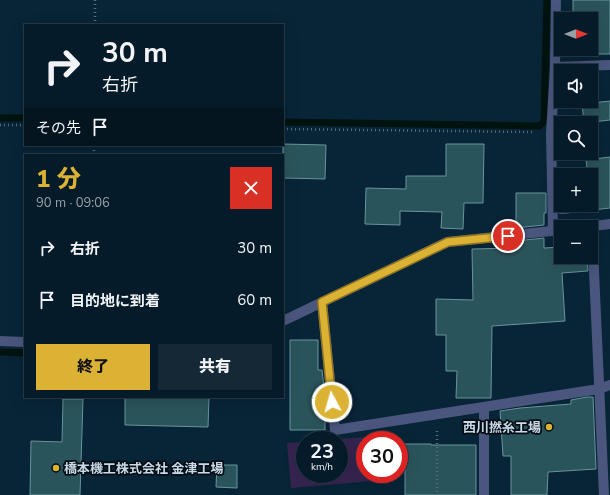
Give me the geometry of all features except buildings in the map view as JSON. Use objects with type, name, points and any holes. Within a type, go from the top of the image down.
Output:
[{"type":"street","points":[[555,64],[556,0]]},
{"type":"street","points":[[598,65],[610,65]]},
{"type":"street","points":[[554,83],[551,133],[556,220]]},
{"type":"street","points":[[598,226],[610,224]]},
{"type":"street","points":[[284,321],[448,242],[554,230]]},
{"type":"street","points":[[591,264],[604,495]]},
{"type":"street","points":[[322,302],[335,430],[599,389],[610,386]]},
{"type":"street","points":[[0,342],[24,342]]},
{"type":"street","points":[[484,407],[484,495]]},
{"type":"path","points":[[95,24],[96,0]]},
{"type":"path","points":[[0,125],[24,125]]},
{"type":"path","points":[[284,129],[551,133]]},
{"type":"path","points":[[437,414],[437,495]]},
{"type":"shaded area","points":[[348,438],[356,438],[356,482],[291,488],[287,443],[296,442],[296,483],[348,483]]},
{"type":"waterway","points":[[284,122],[539,126],[544,122],[547,0]]},
{"type":"waterway","points":[[0,118],[24,118]]},
{"type":"waterway","points":[[0,352],[24,353]]},
{"type":"place","name":"西川撚糸工場","points":[[549,427]]},
{"type":"place","name":"橋本機工株式会社 金津工場","points":[[56,468]]},
{"type":"route","points":[[332,402],[322,302],[448,242],[508,236]]}]
